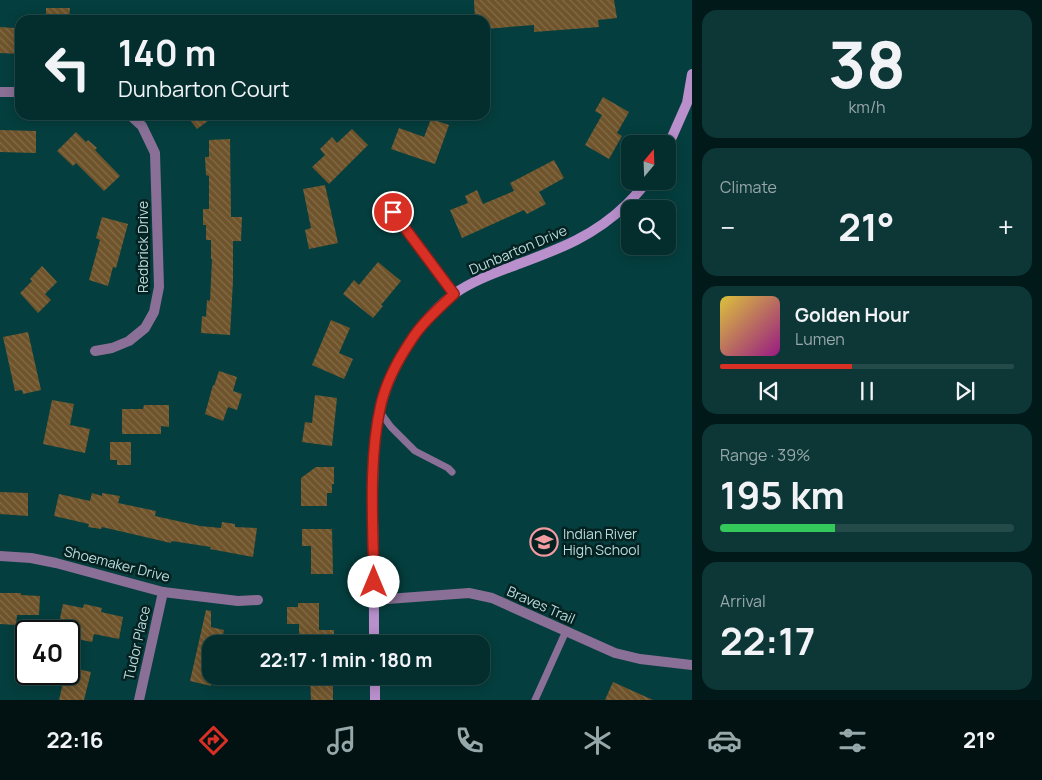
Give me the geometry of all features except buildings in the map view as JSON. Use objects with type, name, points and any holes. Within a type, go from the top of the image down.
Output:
[{"type":"street","points":[[673,135],[687,103],[692,74]]},
{"type":"street","points":[[0,92],[15,92]]},
{"type":"street","name":"Redbrick Drive","points":[[95,351],[112,348],[129,341],[145,328],[154,312],[159,287],[155,153],[142,126],[135,120]]},
{"type":"street","name":"Dunbarton Drive","points":[[374,635],[373,491],[376,435],[382,402],[395,368],[411,340],[430,316],[454,294],[490,276],[571,244],[595,231],[620,211],[641,190]]},
{"type":"street","points":[[393,212],[454,294]]},
{"type":"street","name":"Shoemaker Drive","points":[[0,556],[56,562],[163,592],[231,601],[258,600]]},
{"type":"street","name":"Tudor Place","points":[[138,700],[163,592]]},
{"type":"street","name":"Braves Trail","points":[[374,600],[469,594],[492,598],[616,653],[640,660],[692,665]]},
{"type":"street","points":[[375,685],[375,700]]},
{"type":"lane","points":[[380,412],[391,427],[415,451],[448,468],[452,472]]},
{"type":"lane","points":[[535,700],[566,631]]},
{"type":"place","name":"Indian River High School","points":[[544,542]]},
{"type":"route","points":[[374,582],[373,491],[376,435],[382,402],[395,368],[411,340],[430,316],[454,294],[393,212]]}]
